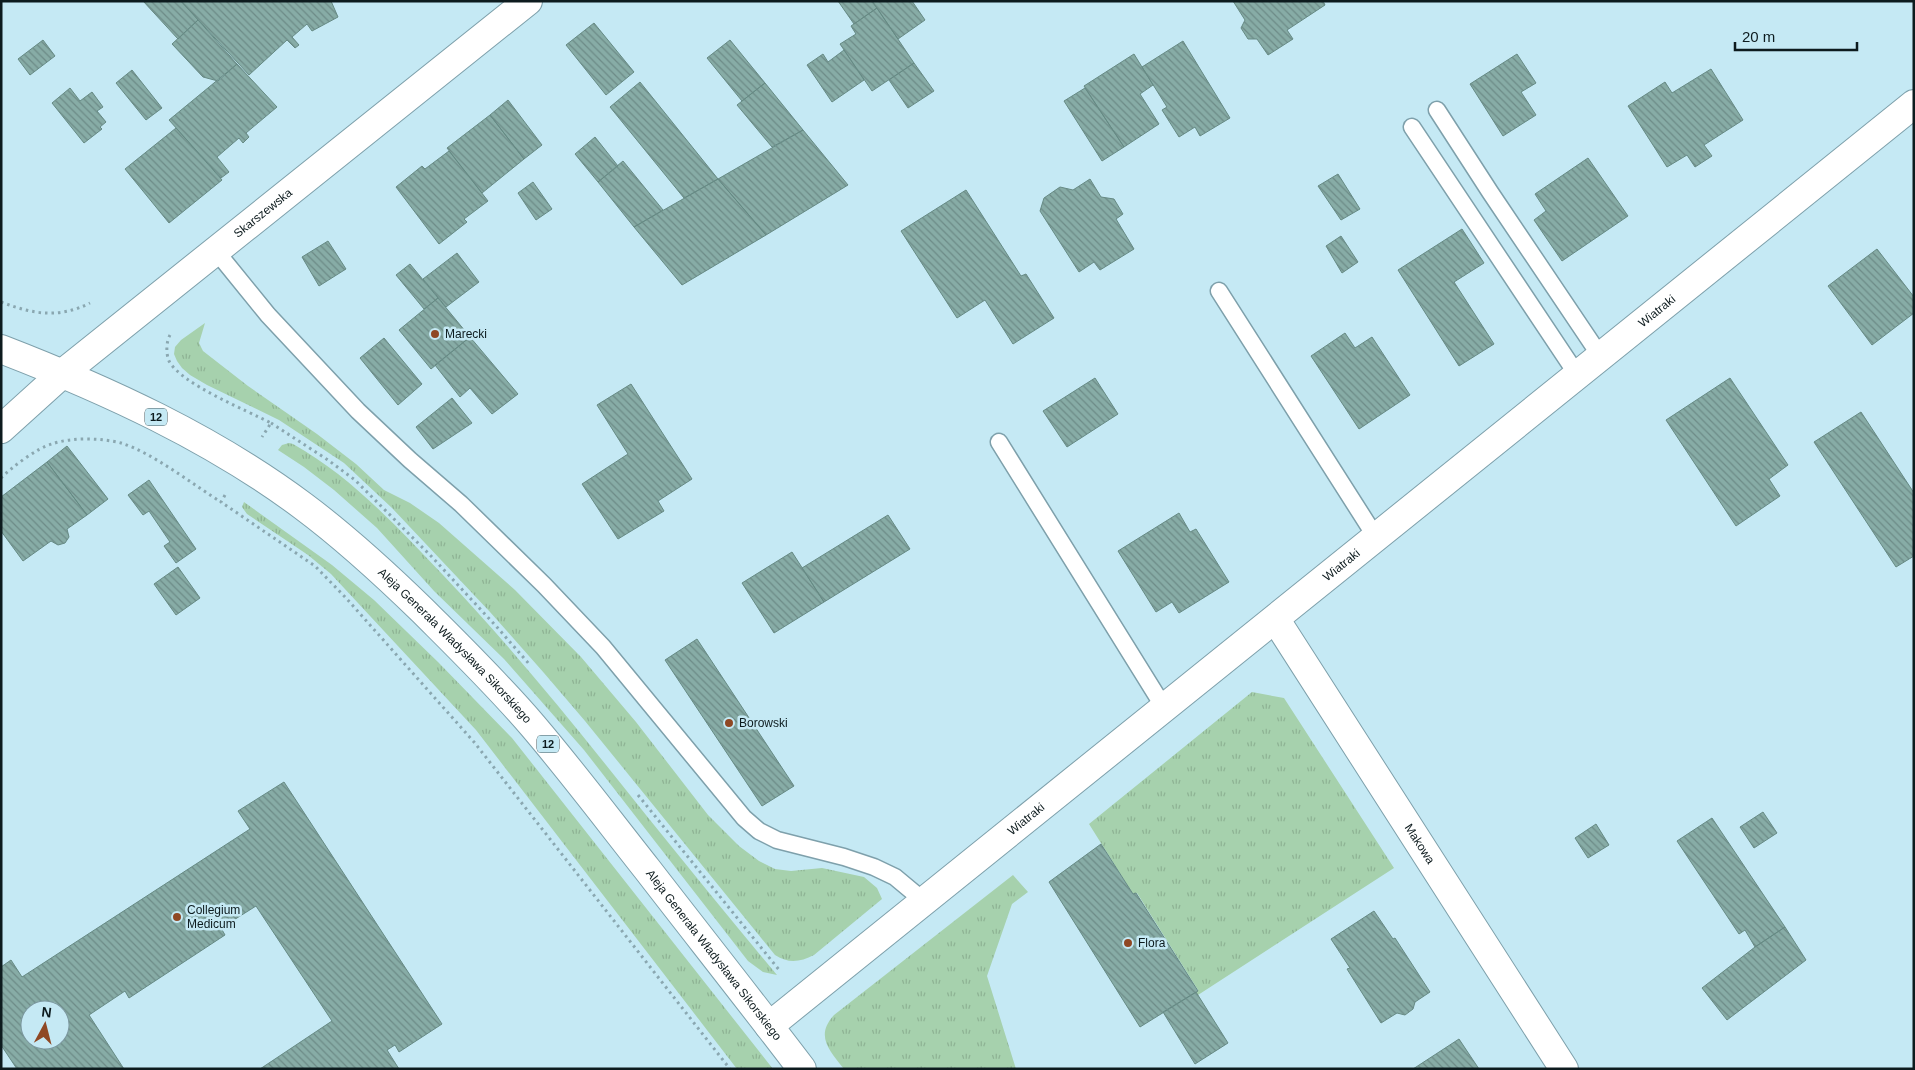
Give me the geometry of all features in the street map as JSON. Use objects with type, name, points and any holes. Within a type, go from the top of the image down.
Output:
[{"type":"street","name":"Skarszewska","points":[[1,429],[63,373],[528,1]]},
{"type":"street","name":"Wiatraki","points":[[770,1026],[1377,539],[1914,104]]},
{"type":"street","name":"Aleja Generała Władysława Sikorskiego","points":[[1,349],[63,373],[129,403],[188,433],[246,467],[302,505],[347,541],[394,583],[475,662],[532,725],[586,791],[802,1069]]},
{"type":"street","name":"Makowa","points":[[1276,620],[1564,1069]]},
{"type":"lane","points":[[1437,110],[1601,357]]},
{"type":"lane","points":[[1412,127],[1578,376]]},
{"type":"lane","points":[[216,251],[268,316],[358,411],[410,460],[461,504],[544,585],[603,647],[744,818],[759,831],[777,840],[844,857],[874,867],[895,878],[924,902]]},
{"type":"lane","points":[[1219,291],[1377,539]]},
{"type":"lane","points":[[999,442],[1166,709]]},
{"type":"path","points":[[158,297],[181,325],[172,332],[167,344],[168,360],[176,370],[193,383],[271,423],[246,467],[221,502]]},
{"type":"path","points":[[1,302],[29,312],[57,314],[94,301]]},
{"type":"path","points":[[1,478],[13,467],[51,444],[82,438],[121,443],[151,457],[315,566],[346,598],[474,742],[730,1069]]},
{"type":"green space","points":[[205,323],[199,343],[203,351],[248,386],[317,434],[356,464],[384,490],[410,503],[439,523],[515,590],[581,657],[636,722],[708,815],[739,846],[759,861],[775,869],[791,871],[822,868],[864,877],[877,888],[882,899],[814,955],[790,961],[775,955],[544,673],[490,612],[392,508],[344,463],[279,420],[207,385],[182,368],[174,354],[175,347],[181,340]]},
{"type":"green space","points":[[289,443],[314,457],[354,487],[391,521],[470,604],[549,695],[777,975],[763,972],[748,961],[584,750],[504,659],[434,591],[377,528],[334,490],[278,450],[282,445]]},
{"type":"green space","points":[[244,502],[332,565],[374,600],[512,738],[773,1069],[737,1069],[476,730],[331,574],[308,555],[247,514],[242,507]]},
{"type":"green space","points":[[1252,692],[1284,698],[1394,868],[1198,995],[1196,992],[1198,990],[1137,893],[1133,894],[1089,824]]},
{"type":"green space","points":[[1013,875],[1028,892],[1012,904],[987,976],[1016,1069],[844,1069],[833,1056],[826,1043],[825,1030],[834,1015]]},
{"type":"building","points":[[143,1],[181,1],[198,20],[178,39]]},
{"type":"building","points":[[181,1],[331,1],[338,17],[312,31],[307,24],[292,37],[299,45],[295,48],[287,40],[249,75]]},
{"type":"building","points":[[838,1],[872,1],[877,8],[854,24]]},
{"type":"building","points":[[872,1],[912,1],[925,20],[898,39]]},
{"type":"building","points":[[1233,1],[1323,1],[1325,5],[1287,30],[1293,39],[1268,55],[1257,39],[1248,39],[1241,28],[1245,20]]},
{"type":"building","points":[[877,8],[914,63],[872,91],[840,44],[856,34],[851,26]]},
{"type":"building","points":[[198,20],[237,64],[218,81],[203,77],[172,44]]},
{"type":"building","points":[[594,23],[634,72],[606,95],[566,45]]},
{"type":"building","points":[[43,40],[55,56],[30,75],[18,59]]},
{"type":"building","points":[[730,40],[765,83],[742,101],[707,58]]},
{"type":"building","points":[[1183,41],[1230,118],[1200,136],[1195,127],[1179,137],[1162,110],[1167,107],[1142,67]]},
{"type":"building","points":[[844,50],[864,80],[832,102],[807,65],[823,54],[828,62]]},
{"type":"building","points":[[1134,54],[1153,85],[1140,94],[1159,124],[1124,147],[1084,86]]},
{"type":"building","points":[[1517,54],[1536,83],[1521,92],[1536,115],[1503,136],[1470,84]]},
{"type":"building","points":[[914,63],[934,91],[908,108],[889,80]]},
{"type":"building","points":[[237,64],[277,107],[246,133],[249,137],[243,143],[239,138],[217,157],[229,172],[221,178],[169,120]]},
{"type":"building","points":[[1711,69],[1743,120],[1704,145],[1712,156],[1695,167],[1687,155],[1667,167],[1628,106],[1665,82],[1672,93]]},
{"type":"building","points":[[132,70],[162,108],[146,120],[116,83]]},
{"type":"building","points":[[640,82],[718,179],[684,198],[610,107]]},
{"type":"building","points":[[765,83],[803,130],[772,147],[737,105]]},
{"type":"building","points":[[70,88],[80,101],[92,92],[103,107],[97,111],[106,122],[100,127],[102,129],[84,143],[52,103]]},
{"type":"building","points":[[1085,88],[1124,147],[1102,161],[1064,101]]},
{"type":"building","points":[[508,100],[542,145],[524,159],[490,115]]},
{"type":"building","points":[[490,115],[524,159],[482,193],[447,148]]},
{"type":"building","points":[[176,128],[222,180],[169,223],[125,169]]},
{"type":"building","points":[[803,130],[848,185],[766,235],[718,179]]},
{"type":"building","points":[[595,137],[618,166],[598,182],[575,154]]},
{"type":"building","points":[[449,151],[488,201],[464,219],[467,222],[439,244],[396,187],[422,166],[425,169]]},
{"type":"building","points":[[1588,158],[1628,216],[1562,261],[1534,220],[1546,211],[1535,194]]},
{"type":"building","points":[[623,161],[663,210],[634,227],[598,182]]},
{"type":"building","points":[[1338,174],[1360,209],[1341,220],[1318,186]]},
{"type":"building","points":[[718,179],[766,235],[682,285],[634,227]]},
{"type":"building","points":[[1090,179],[1101,197],[1114,199],[1123,214],[1116,219],[1134,249],[1100,270],[1094,262],[1079,272],[1040,211],[1044,198],[1060,187],[1073,190]]},
{"type":"building","points":[[533,182],[552,209],[536,220],[518,193]]},
{"type":"building","points":[[966,190],[1021,276],[1026,274],[1054,318],[1013,344],[985,300],[957,318],[901,231]]},
{"type":"building","points":[[1462,229],[1484,263],[1454,282],[1494,344],[1459,366],[1398,270]]},
{"type":"building","points":[[1341,236],[1358,262],[1342,273],[1326,246]]},
{"type":"building","points":[[328,241],[346,269],[319,286],[302,257]]},
{"type":"building","points":[[1877,249],[1914,297],[1914,313],[1872,345],[1828,286]]},
{"type":"building","points":[[457,253],[479,282],[446,307],[423,279]]},
{"type":"building","points":[[410,264],[438,298],[424,309],[396,275]]},
{"type":"building","name":"Marecki","points":[[438,298],[470,337],[431,369],[399,330]]},
{"type":"building","points":[[1345,333],[1355,348],[1372,337],[1410,395],[1359,429],[1311,356]]},
{"type":"building","points":[[470,337],[518,394],[492,414],[470,388],[460,397],[435,365]]},
{"type":"building","points":[[384,338],[422,384],[398,405],[360,358]]},
{"type":"building","points":[[1095,378],[1118,414],[1067,447],[1043,411]]},
{"type":"building","points":[[1730,378],[1788,465],[1769,479],[1780,496],[1736,526],[1666,420]]},
{"type":"building","points":[[631,384],[692,479],[658,501],[664,511],[618,539],[582,484],[628,454],[597,405]]},
{"type":"building","points":[[452,398],[472,423],[433,449],[416,427]]},
{"type":"building","points":[[1861,412],[1914,493],[1914,556],[1896,567],[1814,442]]},
{"type":"building","points":[[67,446],[108,499],[87,515],[47,462]]},
{"type":"building","points":[[47,462],[87,515],[67,529],[69,537],[65,543],[58,545],[51,541],[23,561],[1,531],[1,497]]},
{"type":"building","points":[[149,480],[196,549],[176,563],[164,546],[170,542],[149,511],[143,515],[128,495]]},
{"type":"building","points":[[1179,513],[1190,532],[1196,529],[1229,582],[1179,613],[1172,602],[1156,612],[1118,551]]},
{"type":"building","points":[[888,515],[910,549],[824,602],[802,568]]},
{"type":"building","points":[[792,552],[824,602],[774,633],[742,583]]},
{"type":"building","points":[[178,567],[200,598],[176,615],[154,584]]},
{"type":"building","name":"Borowski","points":[[697,639],[794,786],[762,806],[665,660]]},
{"type":"building","name":"Collegium Medicum","points":[[284,782],[442,1024],[399,1052],[395,1045],[387,1050],[399,1069],[260,1069],[332,1021],[256,906],[221,928],[225,935],[129,998],[125,991],[89,1015],[124,1069],[17,1069],[1,1045],[1,967],[11,960],[22,977],[250,829],[238,811]]},
{"type":"building","points":[[1763,812],[1777,833],[1754,848],[1740,827]]},
{"type":"building","points":[[1712,818],[1785,927],[1755,947],[1745,930],[1739,934],[1677,841]]},
{"type":"building","points":[[1596,824],[1609,845],[1588,858],[1575,838]]},
{"type":"building","name":"Flora","points":[[1101,844],[1133,894],[1136,893],[1198,991],[1140,1027],[1049,882]]},
{"type":"building","points":[[1374,911],[1393,939],[1395,938],[1430,992],[1415,1002],[1413,1009],[1405,1015],[1397,1013],[1381,1023],[1347,969],[1350,968],[1331,939]]},
{"type":"building","points":[[1785,927],[1806,960],[1727,1020],[1702,988],[1755,947]]},
{"type":"building","points":[[1196,992],[1228,1043],[1195,1064],[1163,1012]]},
{"type":"building","points":[[1459,1039],[1479,1069],[1413,1069]]},
{"type":"place","name":"Marecki","points":[[435,334]]},
{"type":"place","name":"Borowski","points":[[729,723]]},
{"type":"place","name":"Collegium Medicum","points":[[177,917]]},
{"type":"place","name":"Flora","points":[[1128,943]]}]
